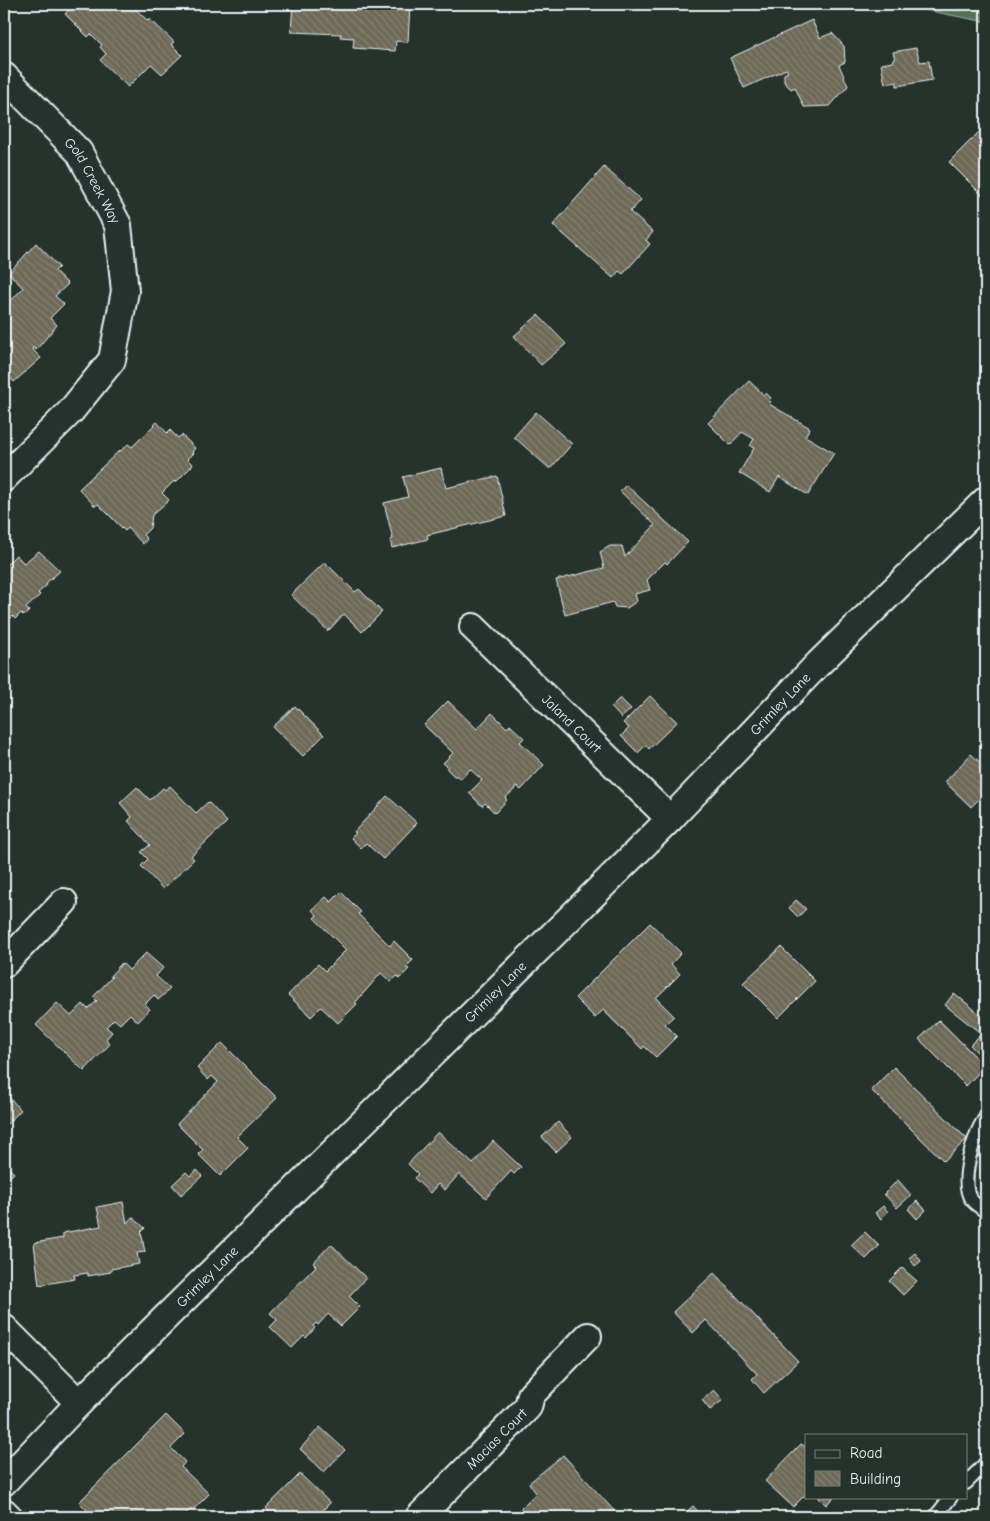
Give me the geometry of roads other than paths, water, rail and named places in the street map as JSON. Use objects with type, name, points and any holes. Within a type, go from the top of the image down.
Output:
[{"type":"street","name":"Gold Creek Way","points":[[4,76],[79,152],[118,225],[125,292],[112,360],[71,411],[4,478]]},
{"type":"street","name":"Grimley Lane","points":[[4,1482],[79,1403],[670,819],[819,663],[986,500]]},
{"type":"street","name":"Jaland Court","points":[[473,627],[670,819]]},
{"type":"street","points":[[4,964],[64,902]]},
{"type":"street","points":[[4,1328],[79,1403]]},
{"type":"street","name":"Macias Court","points":[[419,1517],[528,1407],[531,1395],[588,1336]]},
{"type":"street","points":[[4,1512],[9,1517]]},
{"type":"lane","points":[[986,1117],[981,1123],[971,1151],[966,1181],[971,1199],[986,1212]]},
{"type":"lane","points":[[968,1481],[986,1463]]},
{"type":"lane","points":[[935,1517],[950,1498]]}]
